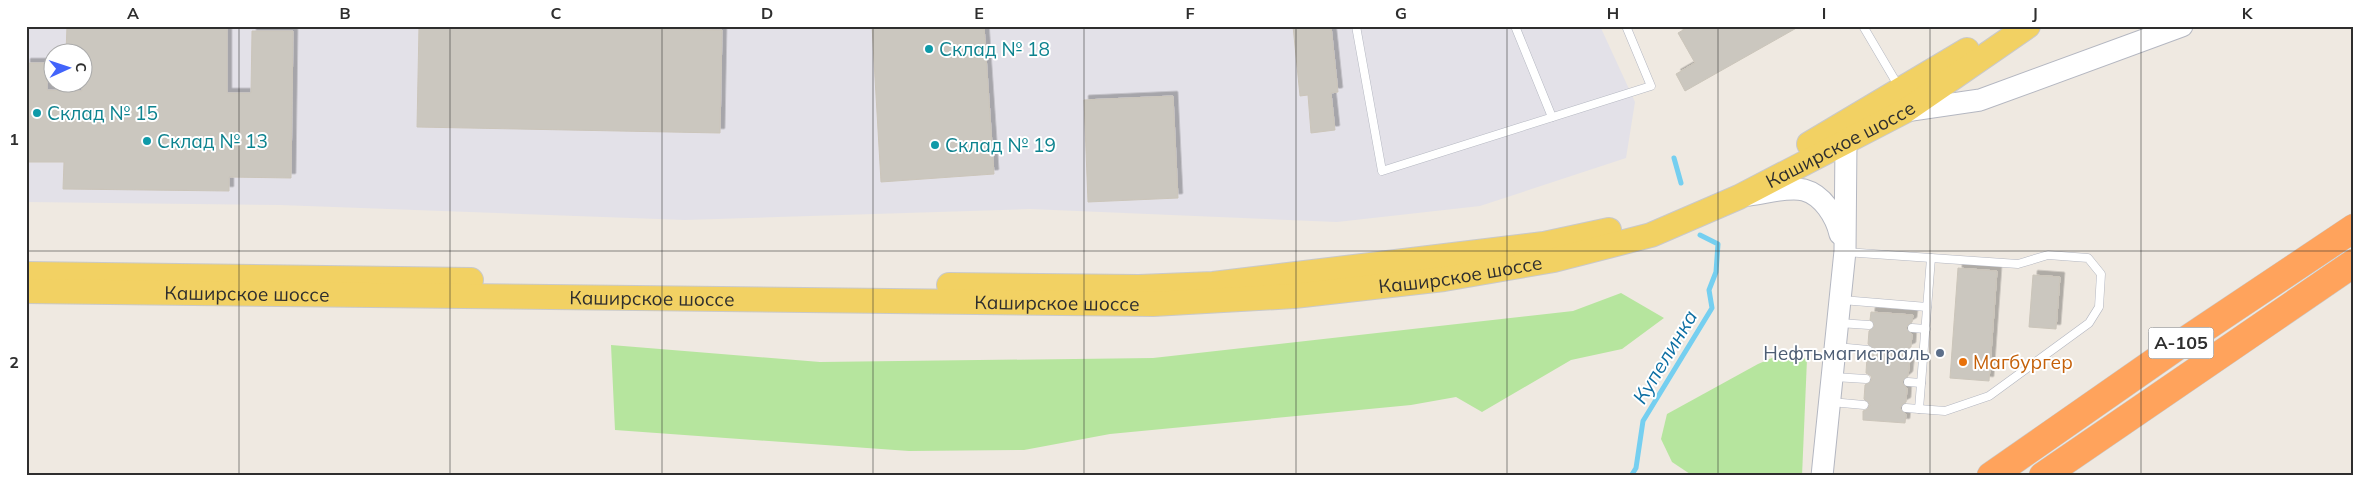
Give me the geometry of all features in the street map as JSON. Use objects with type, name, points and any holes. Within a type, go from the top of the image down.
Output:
[{"type":"highway","name":"А-105","points":[[1990,476],[2176,347],[2354,228]]},
{"type":"highway","name":"А-105","points":[[2043,476],[2354,264]]},
{"type":"main road","name":"Каширское шоссе","points":[[26,291],[1152,304],[1294,296],[1444,279],[1554,260],[1650,235],[1739,197],[1846,142],[2002,26]]},
{"type":"main road","name":"Каширское шоссе","points":[[26,274],[1139,287],[1213,284],[1544,244],[1594,235],[1678,208],[1757,173],[1903,101],[2028,26]]},
{"type":"main road","points":[[1903,101],[1980,100],[2182,26]]},
{"type":"main road","points":[[1822,476],[1844,252],[1846,142]]},
{"type":"main road","points":[[1739,197],[1778,190],[1804,190],[1818,198],[1830,211],[1839,228],[1844,252]]},
{"type":"lane","points":[[1356,26],[1382,171],[1651,86],[1626,26]]},
{"type":"lane","points":[[1516,26],[1552,118]]},
{"type":"lane","points":[[1866,27],[1903,101]]},
{"type":"lane","points":[[1844,252],[2018,264],[2048,255],[2088,258],[2101,274],[2099,307],[2089,324],[1988,396],[1945,411],[1906,408]]},
{"type":"lane","points":[[1920,409],[1931,258]]},
{"type":"lane","points":[[1840,300],[1927,307]]},
{"type":"lane","points":[[1837,323],[1870,325]]},
{"type":"lane","points":[[1912,328],[1926,329]]},
{"type":"lane","points":[[1835,347],[1868,350]]},
{"type":"lane","points":[[1910,353],[1924,354]]},
{"type":"lane","points":[[1832,377],[1866,379]]},
{"type":"lane","points":[[1908,382],[1922,383]]},
{"type":"lane","points":[[1829,402],[1864,405]]},
{"type":"shaded area","points":[[26,26],[1600,26],[1635,102],[1626,158],[1480,206],[1337,222],[1030,209],[685,220],[280,205],[26,202]]},
{"type":"green space","points":[[1621,293],[1664,318],[1622,349],[1571,360],[1482,412],[1456,397],[1411,405],[1110,434],[1024,450],[909,451],[615,430],[611,345],[820,362],[1153,358],[1573,311]]},
{"type":"green space","points":[[1781,354],[1807,359],[1802,476],[1693,476],[1672,462],[1661,439],[1667,414],[1758,364]]},
{"type":"building","points":[[67,26],[227,26],[227,93],[251,93],[252,31],[293,31],[291,178],[229,177],[229,191],[63,189],[64,162],[26,162],[26,63],[42,63],[42,92],[92,92],[92,42],[66,42]]},
{"type":"building","points":[[419,26],[722,30],[720,133],[417,127]]},
{"type":"building","points":[[872,26],[984,26],[994,174],[881,182]]},
{"type":"building","points":[[1293,26],[1331,26],[1338,92],[1331,93],[1335,130],[1311,133],[1308,95],[1300,96]]},
{"type":"building","points":[[1690,26],[1800,26],[1685,91],[1676,74],[1695,63],[1678,33]]},
{"type":"building","points":[[1173,96],[1178,198],[1088,202],[1084,100]]},
{"type":"building","points":[[1958,268],[1997,271],[1989,381],[1950,378]]},
{"type":"building","points":[[2033,275],[2060,277],[2056,329],[2029,327]]},
{"type":"building","points":[[1871,312],[1913,315],[1912,322],[1906,328],[1912,334],[1911,347],[1906,349],[1904,353],[1910,359],[1908,376],[1902,381],[1903,385],[1907,388],[1906,402],[1900,408],[1906,414],[1905,423],[1863,420],[1863,411],[1868,409],[1870,405],[1864,399],[1865,385],[1872,380],[1871,376],[1866,373],[1867,356],[1872,354],[1874,350],[1868,344],[1869,331],[1875,326],[1870,320]]},
{"type":"waterway","name":"Купелинка","points":[[1674,158],[1681,183]]},
{"type":"waterway","name":"Купелинка","points":[[1631,476],[1636,468],[1643,421],[1712,308],[1709,290],[1716,272],[1718,244],[1700,235]]},
{"type":"place","name":"Склад № 18","points":[[929,49]]},
{"type":"place","name":"Склад № 15","points":[[37,113]]},
{"type":"place","name":"Склад № 13","points":[[147,141]]},
{"type":"place","name":"Склад № 19","points":[[935,145]]},
{"type":"place","name":"Нефтьмагистраль","points":[[1940,353]]},
{"type":"place","name":"Магбургер","points":[[1963,362]]}]
